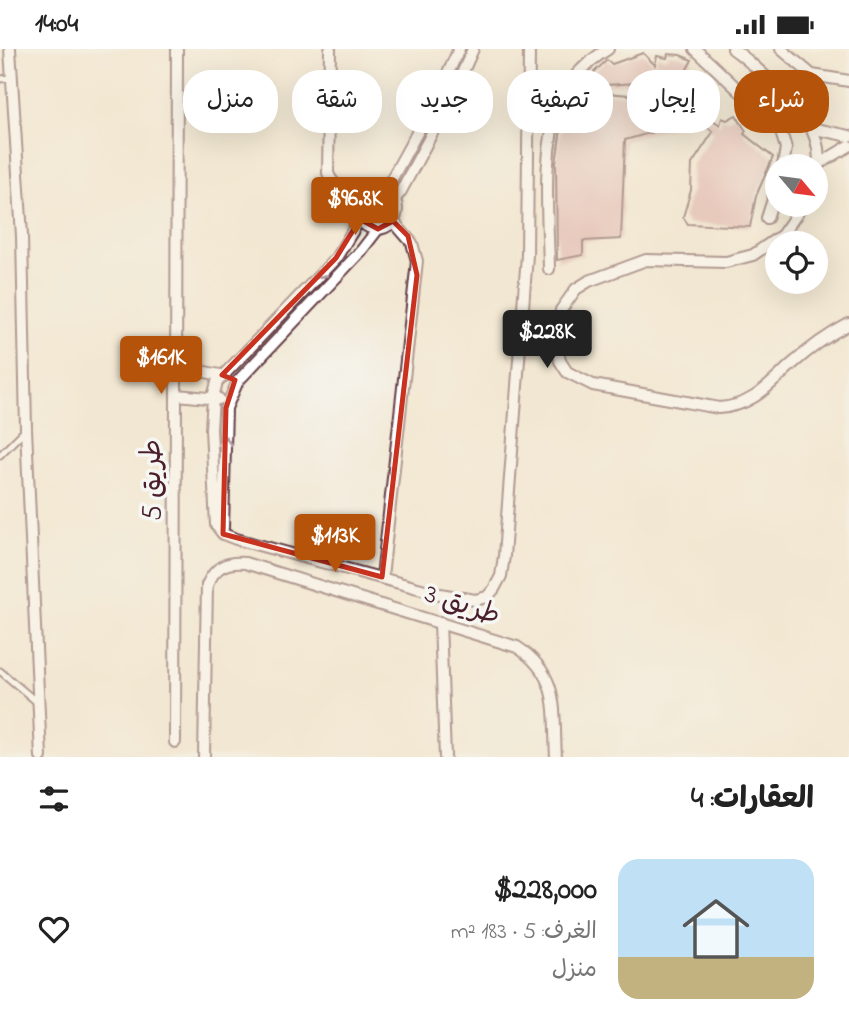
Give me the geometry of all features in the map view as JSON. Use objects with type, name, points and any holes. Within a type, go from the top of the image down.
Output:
[{"type":"street","points":[[10,49],[6,79],[22,236],[26,429],[41,757]]},
{"type":"street","name":"طريق 5","points":[[175,742],[177,49]]},
{"type":"street","points":[[330,49],[328,173],[330,179],[339,187],[362,196]]},
{"type":"street","points":[[383,190],[390,183],[440,91],[459,49]]},
{"type":"street","points":[[395,198],[453,94],[473,49]]},
{"type":"street","points":[[360,219],[336,258],[217,382],[211,429],[216,525],[223,534],[236,539],[439,594],[475,600],[487,597],[501,576],[527,255],[529,49]]},
{"type":"street","points":[[549,269],[548,152],[561,98],[586,64],[608,49]]},
{"type":"street","points":[[695,49],[780,129],[786,148],[785,154]]},
{"type":"street","points":[[733,49],[757,70]]},
{"type":"street","points":[[781,49],[812,75],[849,81]]},
{"type":"street","points":[[829,132],[849,136]]},
{"type":"street","points":[[812,133],[818,154]]},
{"type":"street","points":[[828,159],[849,146]]},
{"type":"street","points":[[375,189],[383,190],[395,198],[398,210],[389,226],[378,229],[368,227],[357,212],[362,196],[375,189]]},
{"type":"street","points":[[795,217],[782,235],[753,255],[726,262],[646,260],[601,275],[576,289],[561,310],[558,323],[556,341],[560,361],[567,372],[593,385],[697,404],[730,407],[762,393],[812,347],[849,324]]},
{"type":"street","points":[[382,577],[417,275],[416,251],[393,221]]},
{"type":"street","points":[[223,534],[223,467],[228,403],[238,381],[361,251],[378,229]]},
{"type":"street","points":[[177,370],[195,370],[238,381]]},
{"type":"street","points":[[177,395],[213,397],[228,403]]},
{"type":"street","name":"طريق 3","points":[[204,757],[208,585],[212,574],[221,566],[233,562],[245,563],[517,647],[534,658],[547,675],[552,695],[556,757]]},
{"type":"street","points":[[440,622],[445,757]]},
{"type":"lane","points":[[0,455],[26,429]]},
{"type":"lane","points":[[0,671],[38,703]]},
{"type":"highlighted area","points":[[360,219],[378,229],[393,221],[408,236],[417,275],[382,577],[223,534],[226,408],[235,380],[222,375],[336,258]]},
{"type":"building","points":[[643,53],[655,65],[657,56],[667,58],[668,54],[692,60],[686,70],[627,70],[627,84],[613,85],[613,70],[596,70],[607,60],[612,64]]},
{"type":"building","points":[[613,94],[627,95],[627,133],[650,133],[625,140],[621,239],[583,241],[583,255],[557,260],[556,163],[560,133],[613,133]]},
{"type":"building","points":[[734,116],[734,133],[745,133],[769,154],[765,154],[765,175],[756,196],[750,227],[688,224],[683,217],[691,190],[692,164],[712,133],[720,133],[722,118],[727,120]]}]
